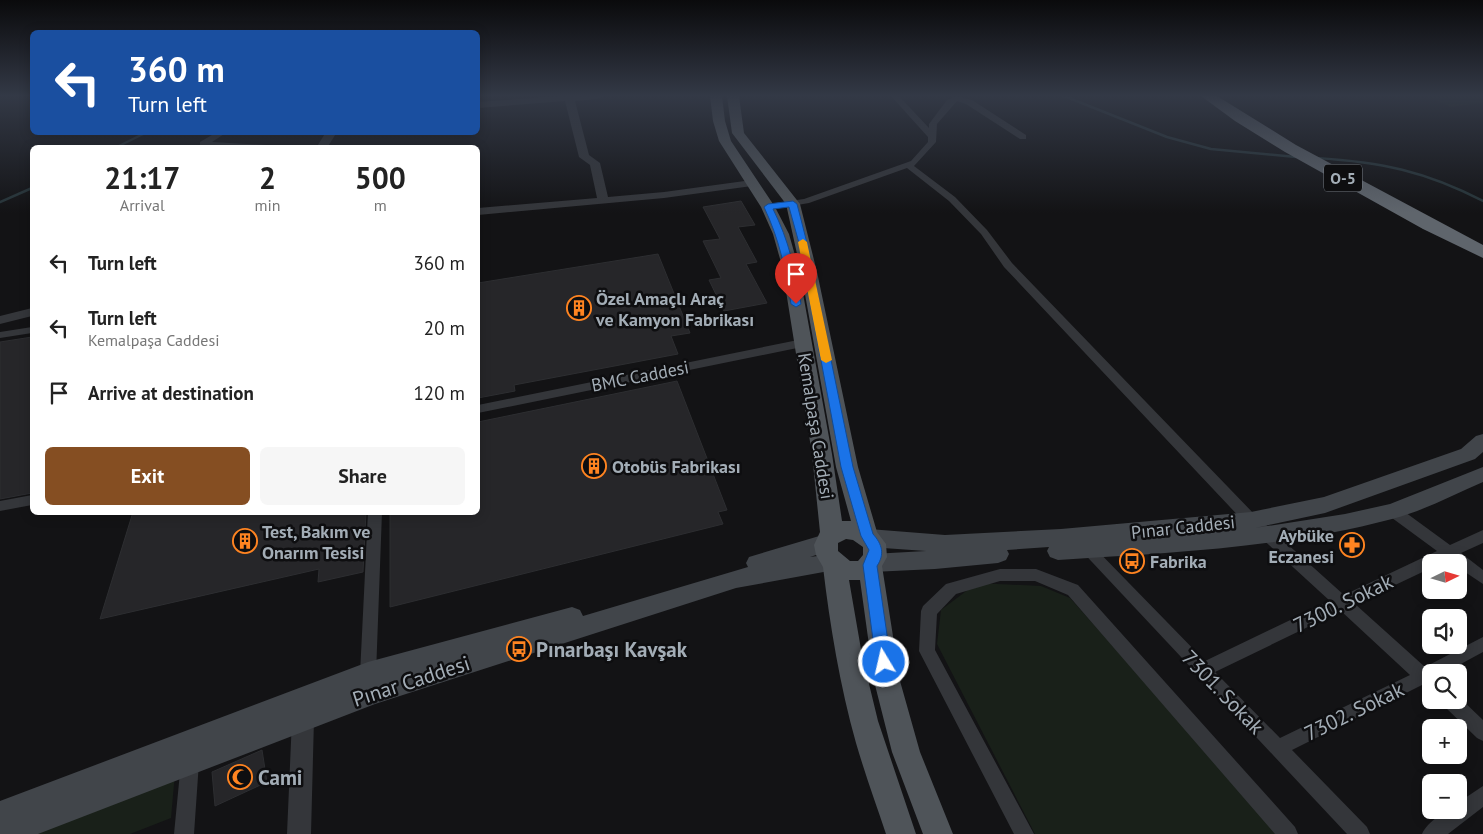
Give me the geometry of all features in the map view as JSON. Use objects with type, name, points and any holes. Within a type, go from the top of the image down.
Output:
[{"type":"highway","name":"O-5","points":[[1268,135],[1429,225],[1483,252]]},
{"type":"highway","name":"O-5","points":[[1293,135],[1322,153],[1440,217],[1483,238]]},
{"type":"main road","name":"Kemalpaşa Caddesi","points":[[723,135],[768,207],[781,234],[790,266],[822,454],[831,552],[842,620],[870,742],[901,834]]},
{"type":"main road","name":"Kemalpaşa Caddesi","points":[[739,135],[793,204],[809,272],[847,467],[868,537],[876,550],[871,564],[887,681],[906,752],[938,834]]},
{"type":"main road","name":"Pınar Caddesi","points":[[1083,543],[1251,520],[1325,505],[1468,454],[1483,441]]},
{"type":"main road","name":"Pınar Caddesi","points":[[868,537],[945,544],[1083,543],[1267,535],[1345,522],[1393,511],[1483,474]]},
{"type":"main road","points":[[868,537],[859,531],[840,530],[831,552],[853,571],[864,569],[871,564],[935,560],[1083,543]]},
{"type":"main road","name":"Pınar Caddesi","points":[[0,815],[368,674],[831,552]]},
{"type":"main road","name":"Pınar Caddesi","points":[[1,834],[375,692],[728,582],[786,568],[831,552]]},
{"type":"street","points":[[202,145],[218,135]]},
{"type":"street","points":[[578,135],[584,157],[595,163],[603,200]]},
{"type":"street","points":[[768,207],[793,204],[914,163],[932,142],[932,136]]},
{"type":"street","points":[[908,165],[952,199],[978,226],[1014,272],[1251,520],[1422,674]]},
{"type":"street","points":[[480,212],[752,183]]},
{"type":"street","points":[[0,320],[30,312]]},
{"type":"street","points":[[0,335],[30,330]]},
{"type":"street","name":"BMC Caddesi","points":[[480,409],[803,343]]},
{"type":"street","points":[[0,506],[30,500]]},
{"type":"street","points":[[1393,511],[1483,578]]},
{"type":"street","points":[[368,674],[375,515]]},
{"type":"street","name":"7300. Sokak","points":[[1202,670],[1483,536]]},
{"type":"street","name":"7301. Sokak","points":[[1083,543],[1360,834]]},
{"type":"street","points":[[1024,834],[926,651],[928,611],[951,589],[1000,574],[1036,575],[1073,590],[1288,834]]},
{"type":"street","name":"7302. Sokak","points":[[1452,664],[1483,644]]},
{"type":"street","name":"7302. Sokak","points":[[1278,748],[1422,682]]},
{"type":"street","points":[[1459,709],[1483,732]]},
{"type":"street","points":[[298,834],[303,719]]},
{"type":"street","points":[[184,834],[190,762]]},
{"type":"street","points":[[1432,834],[1483,795]]},
{"type":"shaded area","points":[[977,583],[1041,586],[1070,598],[1280,834],[1035,834],[937,644],[941,610]]},
{"type":"shaded area","points":[[175,773],[171,818],[130,834],[34,834]]},
{"type":"building","points":[[741,201],[755,225],[738,227],[757,262],[746,264],[767,303],[724,311],[709,280],[721,278],[703,241],[720,239],[703,207]]},
{"type":"building","name":"Özel Amaçlı Araç ve Kamyon Fabrikası","points":[[658,254],[690,333],[671,336],[678,354],[514,385],[515,391],[480,398],[480,283]]},
{"type":"building","points":[[30,337],[30,493],[0,499],[0,342]]},
{"type":"building","name":"Otobüs Fabrikası","points":[[677,381],[727,510],[718,512],[723,524],[390,607],[390,515],[480,515],[480,422]]},
{"type":"building","name":"Test, Bakım ve Onarım Tesisi","points":[[132,515],[366,515],[363,572],[318,582],[319,569],[100,619]]},
{"type":"building","name":"Cami","points":[[262,750],[267,782],[215,806],[212,772]]},
{"type":"waterway","points":[[121,145],[141,135]]},
{"type":"waterway","points":[[1162,135],[1211,149],[1296,157]]},
{"type":"waterway","points":[[1316,158],[1382,165],[1422,175],[1483,201]]},
{"type":"waterway","points":[[0,202],[30,189]]},
{"type":"slow traffic","points":[[803,242],[826,360]]},
{"type":"place","name":"Özel Amaçlı Araç ve Kamyon Fabrikası","points":[[579,308]]},
{"type":"place","name":"Otobüs Fabrikası","points":[[594,466]]},
{"type":"place","name":"Test, Bakım ve Onarım Tesisi","points":[[245,541]]},
{"type":"place","name":"Aybüke Eczanesi","points":[[1352,545]]},
{"type":"place","name":"Fabrika","points":[[1132,561]]},
{"type":"place","name":"Pınarbaşı Kavşak","points":[[519,649]]},
{"type":"place","name":"Cami","points":[[240,777]]},
{"type":"route","points":[[796,304],[790,266],[781,234],[768,207],[793,204],[803,243],[847,467],[867,536],[874,544],[876,550],[874,560],[870,565],[884,662]]}]
